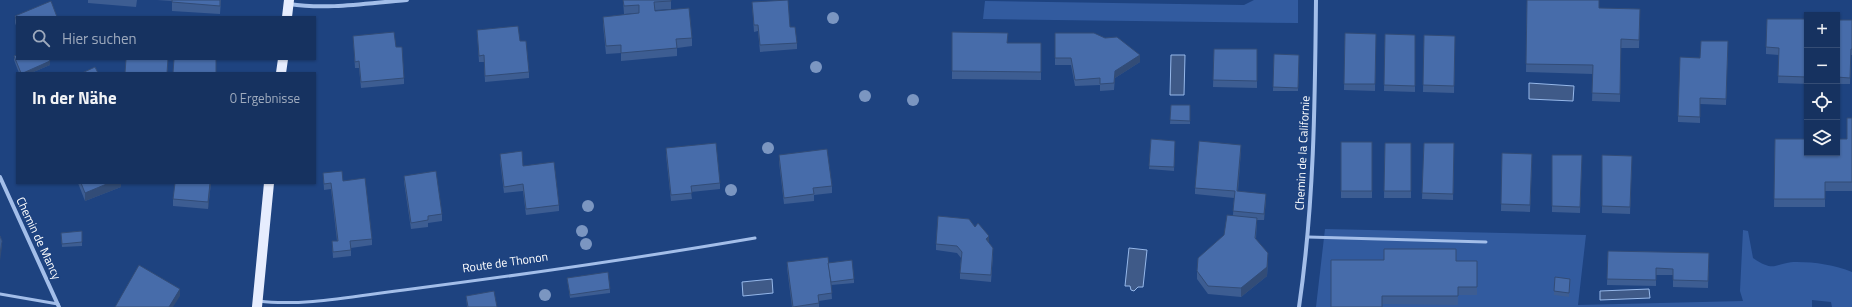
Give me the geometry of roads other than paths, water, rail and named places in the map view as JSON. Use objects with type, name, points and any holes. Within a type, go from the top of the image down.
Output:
[{"type":"main road","points":[[287,16],[288,2]]},
{"type":"main road","points":[[281,72],[283,60]]},
{"type":"main road","name":"Route de Thonon","points":[[257,304],[269,184]]},
{"type":"street","points":[[288,2],[310,7],[332,7],[407,0]]},
{"type":"street","name":"Chemin de la Californie","points":[[1299,307],[1308,237],[1315,113],[1316,0]]},
{"type":"street","name":"Chemin de Mancy","points":[[0,177],[59,305]]},
{"type":"lane","points":[[1308,237],[1486,242]]},
{"type":"lane","name":"Route de Thonon","points":[[257,304],[303,302],[426,287],[755,238]]},
{"type":"lane","points":[[0,294],[59,305]]}]
